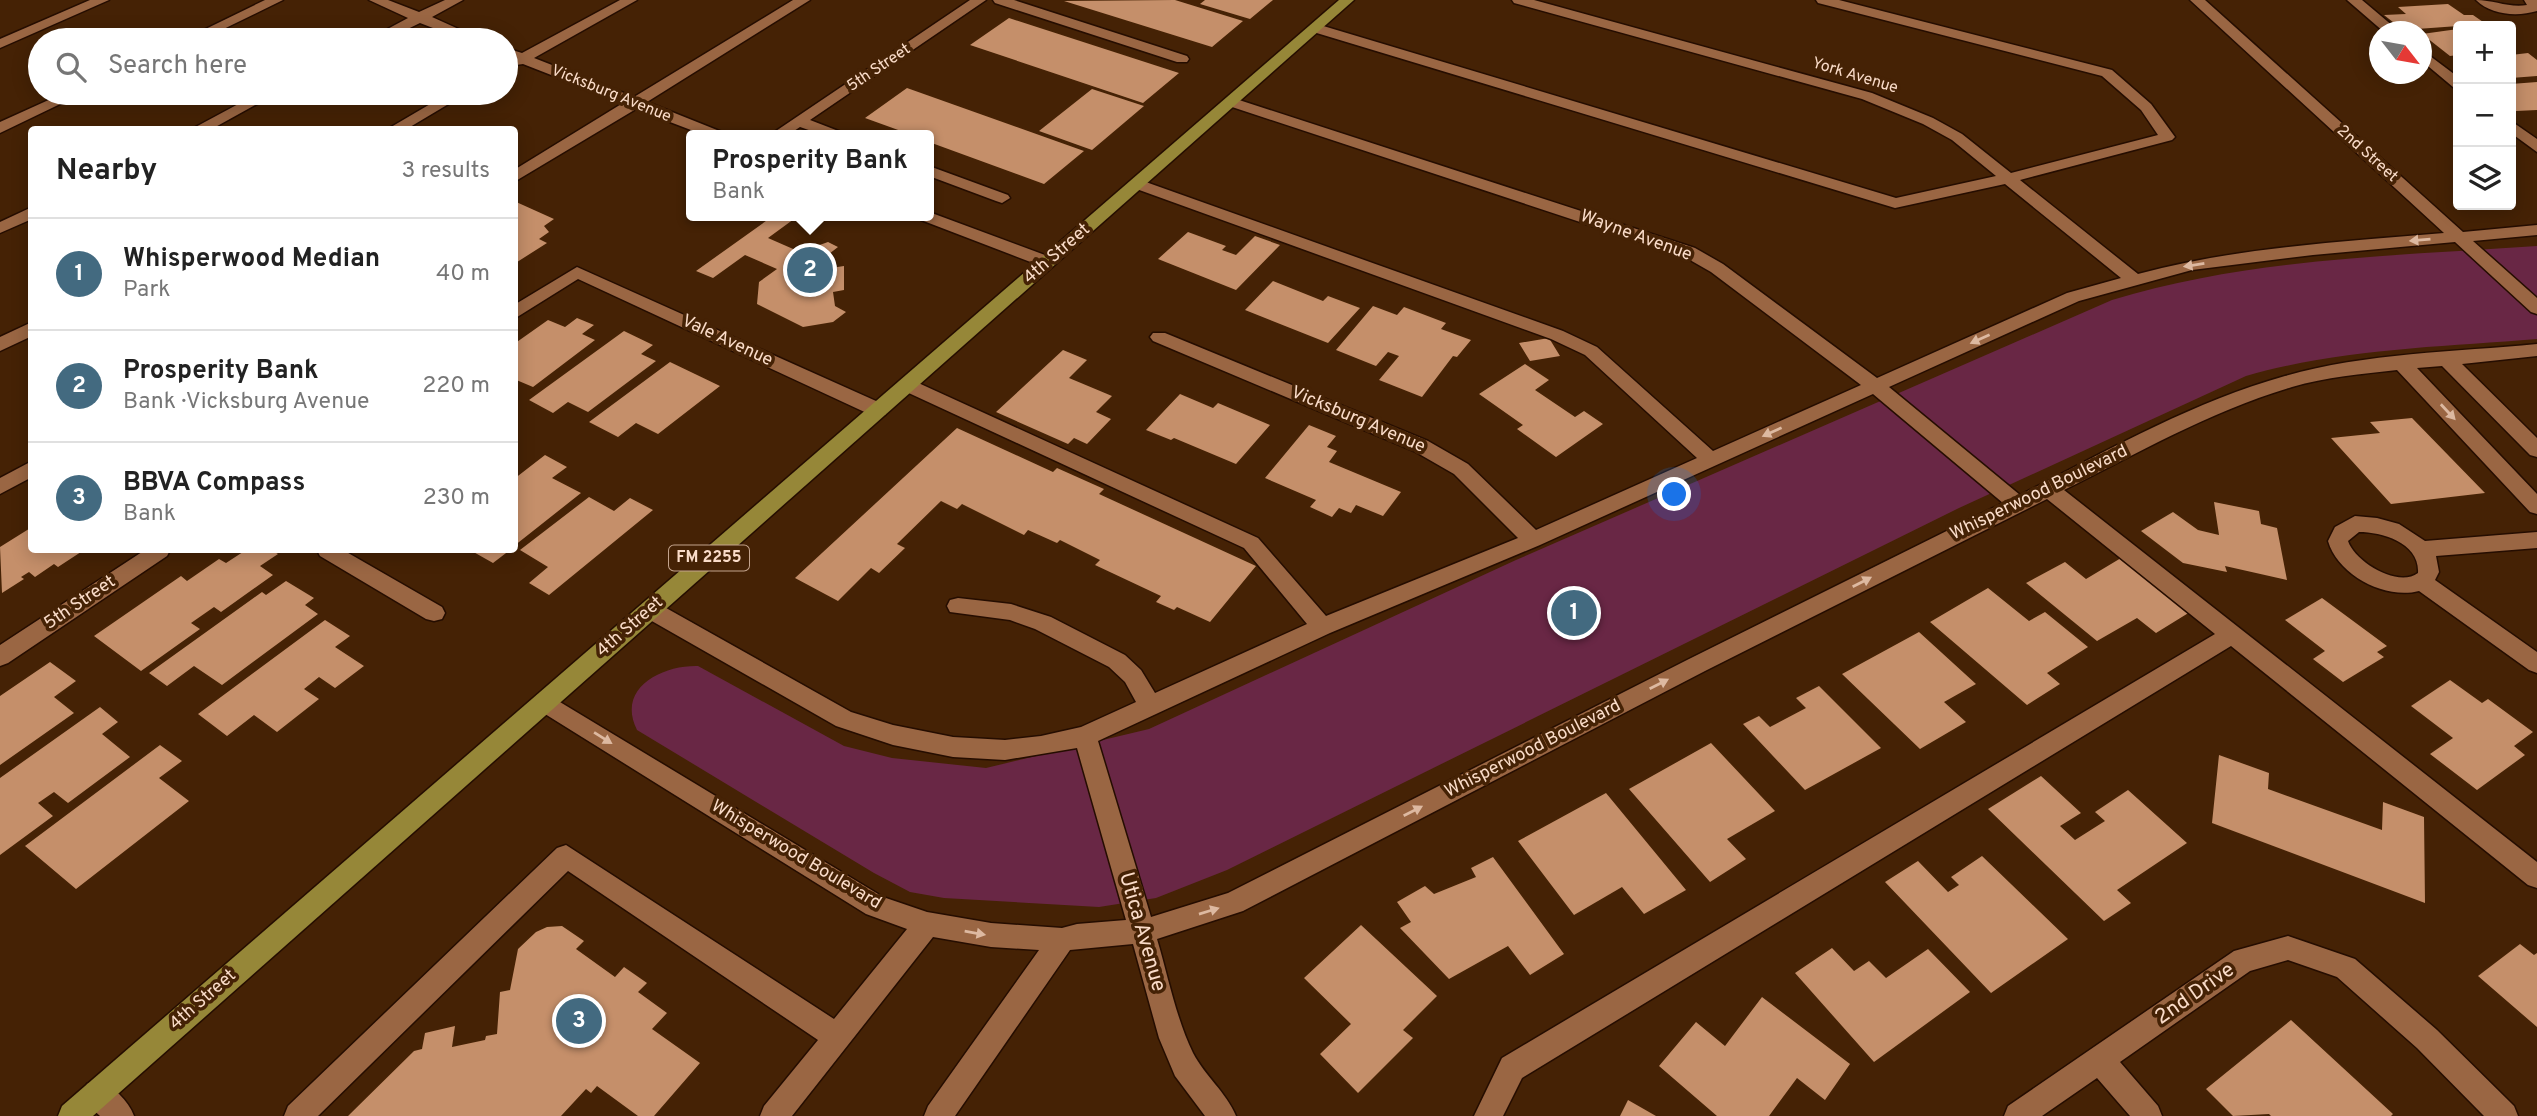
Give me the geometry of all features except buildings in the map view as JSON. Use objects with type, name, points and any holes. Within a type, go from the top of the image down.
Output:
[{"type":"main road","name":"4th Street","points":[[72,1116],[1347,0]]},
{"type":"street","points":[[37,28],[102,0]]},
{"type":"street","points":[[216,28],[276,0]]},
{"type":"street","points":[[376,0],[445,28]]},
{"type":"street","points":[[399,28],[456,0]]},
{"type":"street","points":[[518,61],[629,0]]},
{"type":"street","points":[[518,175],[803,0]]},
{"type":"street","name":"5th Street","points":[[786,130],[979,0]]},
{"type":"street","points":[[1000,0],[1182,59]]},
{"type":"street","name":"York Avenue","points":[[1520,0],[1896,106],[1957,137],[2133,279]]},
{"type":"street","points":[[1315,28],[1895,203],[2009,178],[2167,137],[2146,107],[2107,73],[1823,0]]},
{"type":"street","name":"2nd Street","points":[[2197,0],[2537,308]]},
{"type":"street","points":[[2354,0],[2380,21]]},
{"type":"street","points":[[2483,0],[2501,8],[2533,8]]},
{"type":"street","points":[[0,44],[28,32]]},
{"type":"street","name":"Vicksburg Avenue","points":[[518,57],[705,130]]},
{"type":"street","points":[[2432,63],[2453,80]]},
{"type":"street","name":"Wayne Avenue","points":[[1231,102],[1689,252],[1717,268],[1875,386],[2017,503]]},
{"type":"street","points":[[0,128],[50,105]]},
{"type":"street","points":[[205,126],[246,105]]},
{"type":"street","points":[[400,126],[438,105]]},
{"type":"street","points":[[799,121],[823,130]]},
{"type":"street","points":[[2516,129],[2537,146]]},
{"type":"street","points":[[934,173],[1002,198]]},
{"type":"street","points":[[1137,184],[1557,335],[1591,351],[1711,460]]},
{"type":"street","points":[[0,228],[28,214]]},
{"type":"street","points":[[934,219],[1047,262]]},
{"type":"street","points":[[651,610],[844,719],[893,735],[953,747],[1005,750],[1041,746],[1084,736],[1322,627],[1533,540],[2073,297],[2190,265],[2313,250],[2537,230]]},
{"type":"street","name":"Vale Avenue","points":[[518,310],[576,272],[878,410]]},
{"type":"street","points":[[0,345],[28,330]]},
{"type":"street","name":"Vicksburg Avenue","points":[[1159,337],[1421,446],[1461,469],[1533,540]]},
{"type":"street","name":"Whisperwood Boulevard","points":[[545,702],[876,906],[928,924],[991,935],[1062,940],[1077,936],[1144,931],[1234,903],[1697,664],[2213,407],[2289,381],[2338,370],[2537,350]]},
{"type":"street","points":[[2445,358],[2537,450]]},
{"type":"street","points":[[2402,363],[2537,507]]},
{"type":"street","points":[[907,385],[1251,543],[1322,627]]},
{"type":"street","points":[[0,487],[28,470]]},
{"type":"street","points":[[2047,488],[2537,877]]},
{"type":"street","points":[[2355,524],[2368,524],[2398,532],[2421,549],[2431,568],[2428,577],[2421,583],[2396,585],[2365,573],[2343,554],[2339,535],[2344,528],[2355,524]]},
{"type":"street","points":[[2421,549],[2537,540]]},
{"type":"street","name":"5th Street","points":[[0,657],[156,553]]},
{"type":"street","points":[[332,553],[434,613]]},
{"type":"street","points":[[2421,583],[2537,664]]},
{"type":"street","points":[[958,606],[1011,612],[1043,623],[1117,660],[1133,677],[1150,705]]},
{"type":"street","points":[[1488,1116],[1512,1068],[2231,635]]},
{"type":"street","name":"Utica Avenue","points":[[1084,736],[1106,817],[1144,931],[1173,1038],[1185,1066],[1222,1116]]},
{"type":"street","points":[[298,1116],[566,856],[837,1037]]},
{"type":"street","points":[[774,1116],[928,924]]},
{"type":"street","points":[[938,1116],[1062,940]]},
{"type":"street","name":"2nd Drive","points":[[2018,1116],[2242,960],[2287,948],[2346,968],[2427,1039],[2504,1116]]},
{"type":"street","points":[[2100,1060],[2148,1116]]},
{"type":"street","points":[[97,1094],[120,1116]]},
{"type":"shaded area","points":[[2537,246],[2537,339],[2354,355],[2281,367],[2246,376],[1959,508],[1227,870],[1156,898],[1099,907],[944,898],[910,892],[637,730],[632,715],[633,702],[646,682],[670,670],[698,666],[844,746],[892,758],[986,768],[1149,729],[1516,560],[2112,300],[2164,286],[2270,267],[2376,256]]},
{"type":"place","name":"Prosperity Bank","points":[[810,270]]},
{"type":"place","name":"Whisperwood Median","points":[[1574,613]]},
{"type":"place","name":"BBVA Compass","points":[[579,1021]]}]
